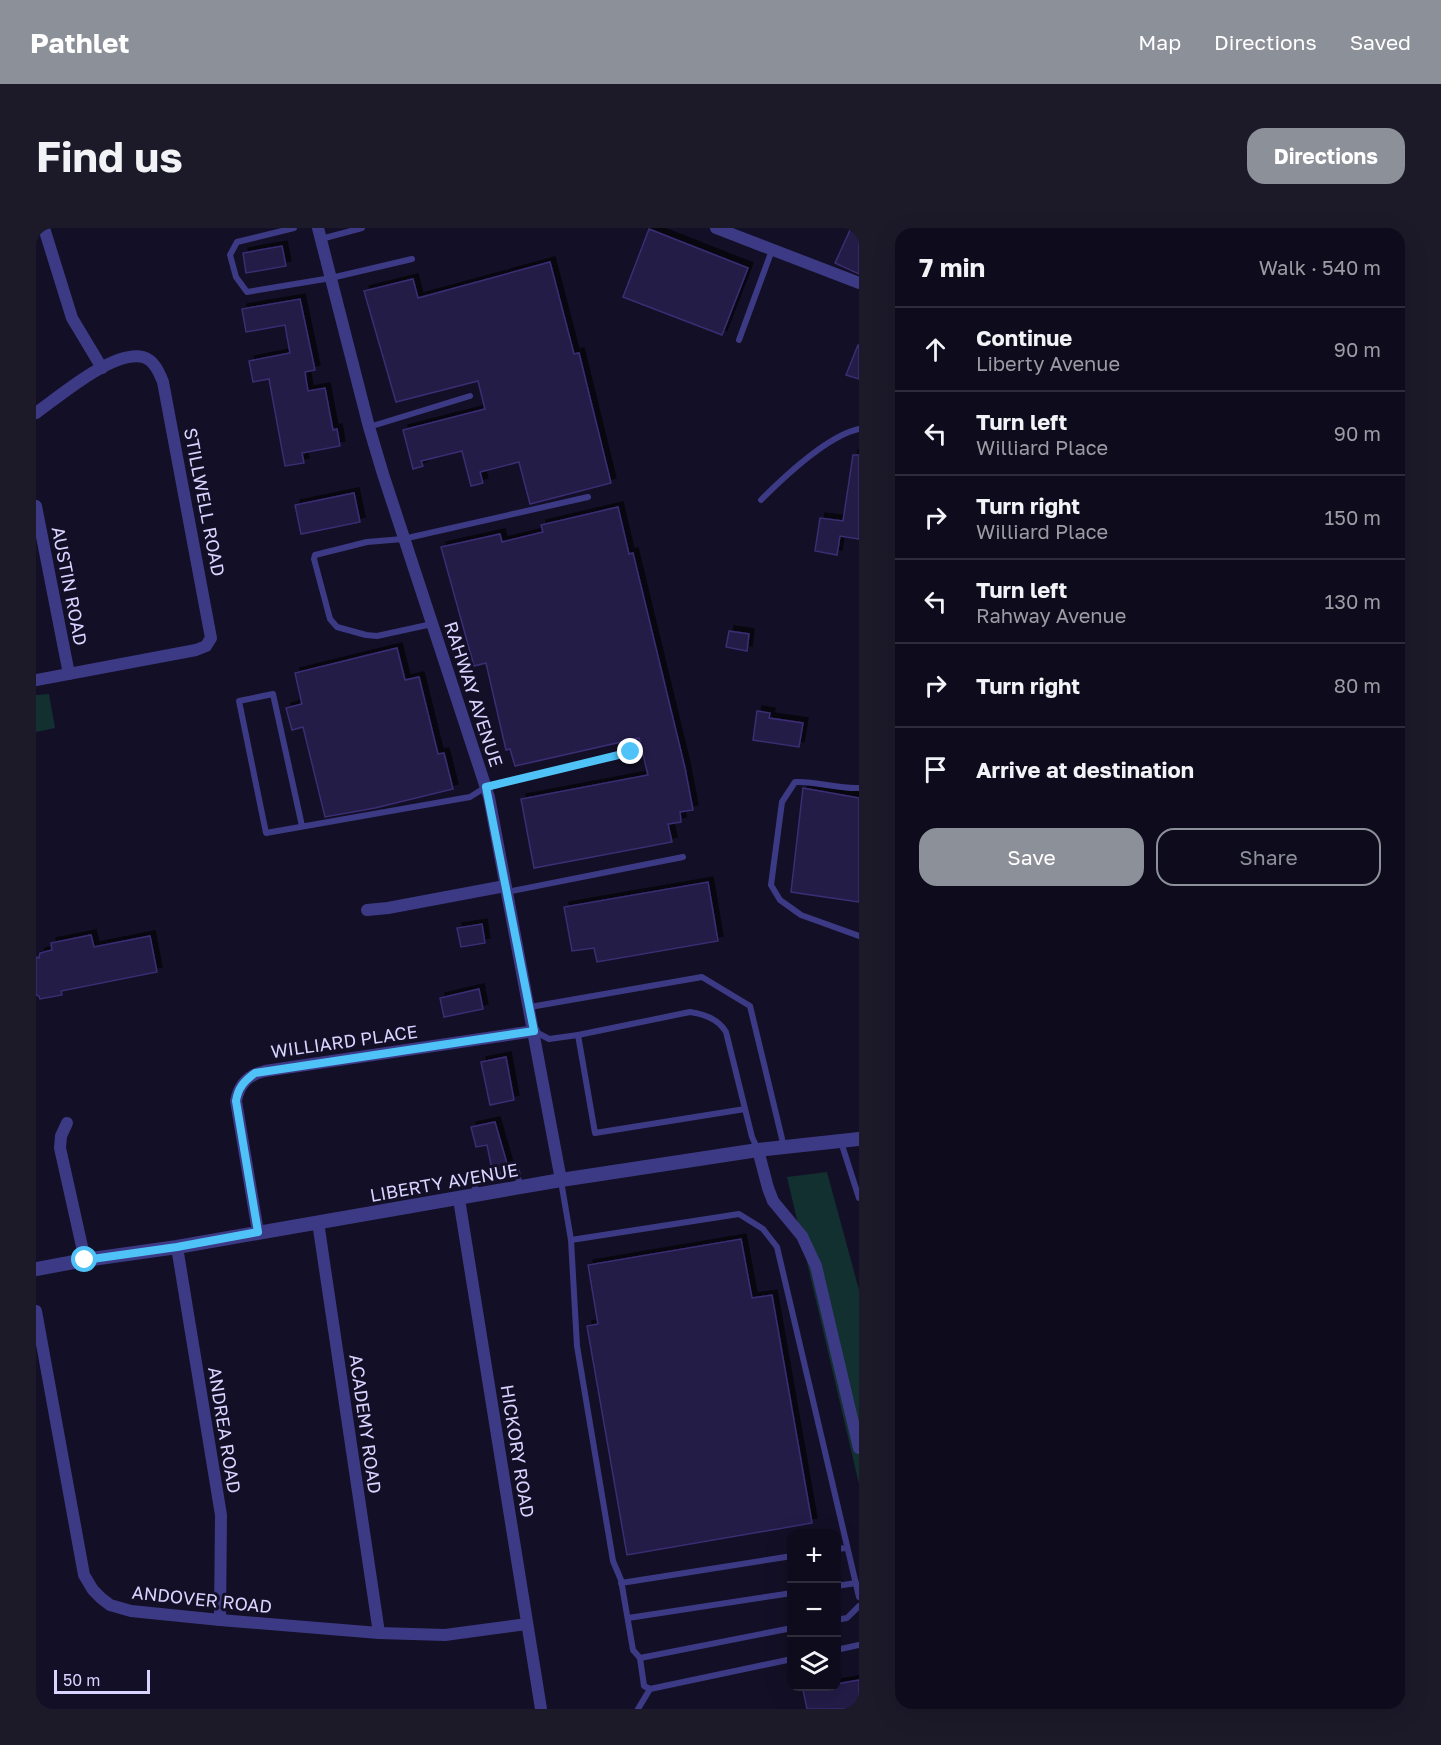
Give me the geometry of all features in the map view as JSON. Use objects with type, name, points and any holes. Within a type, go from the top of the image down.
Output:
[{"type":"street","points":[[36,413],[102,368],[72,318],[44,228]]},
{"type":"street","points":[[716,228],[859,283]]},
{"type":"street","name":"RAHWAY AVENUE","points":[[320,233],[369,427],[403,539],[486,787],[530,1007],[561,1180]]},
{"type":"street","name":"STILLWELL ROAD","points":[[69,674],[195,650],[206,646],[212,638],[163,381],[158,369],[146,358],[133,356],[102,368]]},
{"type":"street","name":"AUSTIN ROAD","points":[[36,506],[69,674]]},
{"type":"street","points":[[36,680],[69,674]]},
{"type":"street","points":[[367,910],[506,889]]},
{"type":"street","name":"WILLIARD PLACE","points":[[258,1232],[237,1110],[237,1092],[255,1073],[534,1031]]},
{"type":"street","points":[[67,1123],[61,1136],[60,1148],[85,1260]]},
{"type":"street","name":"LIBERTY AVENUE","points":[[36,1269],[177,1247],[561,1180],[758,1150],[859,1139]]},
{"type":"street","points":[[758,1150],[773,1201],[802,1236],[816,1266],[859,1449]]},
{"type":"street","name":"HICKORY ROAD","points":[[459,1199],[541,1709]]},
{"type":"street","name":"ACADEMY ROAD","points":[[318,1222],[379,1633]]},
{"type":"street","name":"ANDREA ROAD","points":[[177,1247],[221,1515],[220,1620]]},
{"type":"street","name":"ANDOVER ROAD","points":[[36,1311],[82,1565],[88,1581],[101,1598],[120,1609],[379,1633],[445,1635],[527,1624]]},
{"type":"lane","points":[[294,228],[237,242],[230,255],[236,277],[247,292],[332,278],[412,259]]},
{"type":"lane","points":[[320,233],[362,228]]},
{"type":"lane","points":[[739,340],[772,250]]},
{"type":"lane","points":[[369,427],[470,396]]},
{"type":"lane","points":[[761,500],[793,469],[847,432],[859,429]]},
{"type":"lane","points":[[432,624],[377,636],[337,627],[330,619],[314,559],[315,555],[367,542],[403,539],[588,496]]},
{"type":"lane","points":[[302,826],[273,694],[239,701],[266,833],[470,797],[486,787],[631,752]]},
{"type":"lane","points":[[859,788],[838,788],[807,781],[795,782],[782,802],[771,885],[780,900],[801,915],[859,936]]},
{"type":"lane","points":[[506,889],[683,857]]},
{"type":"lane","points":[[530,1007],[702,977],[750,1006],[784,1147]]},
{"type":"lane","points":[[534,1031],[549,1039],[690,1012],[699,1013],[721,1024],[726,1032],[752,1137],[758,1150]]},
{"type":"lane","points":[[578,1035],[595,1133],[745,1109]]},
{"type":"lane","points":[[841,1141],[859,1198]]},
{"type":"lane","points":[[561,1180],[571,1240],[578,1346],[614,1561],[621,1583],[633,1650],[640,1658],[647,1688],[638,1709]]},
{"type":"lane","points":[[571,1240],[739,1214],[763,1229],[777,1247],[859,1597]]},
{"type":"lane","points":[[841,1549],[847,1548]]},
{"type":"lane","points":[[621,1583],[787,1557]]},
{"type":"lane","points":[[841,1585],[856,1583]]},
{"type":"lane","points":[[628,1618],[787,1594]]},
{"type":"lane","points":[[841,1619],[847,1618],[859,1606]]},
{"type":"lane","points":[[640,1658],[787,1629]]},
{"type":"lane","points":[[841,1649],[859,1645]]},
{"type":"lane","points":[[647,1688],[787,1660]]},
{"type":"green space","points":[[49,694],[55,728],[36,732],[36,695]]},
{"type":"green space","points":[[827,1172],[859,1290],[859,1484],[787,1177]]},
{"type":"building","points":[[851,228],[859,228],[859,274],[835,263]]},
{"type":"building","points":[[649,229],[748,268],[722,335],[623,297]]},
{"type":"building","points":[[282,246],[286,266],[246,273],[243,253]]},
{"type":"building","points":[[550,262],[574,354],[579,353],[611,483],[530,504],[519,462],[480,472],[483,483],[471,486],[462,451],[421,461],[423,466],[413,469],[403,430],[485,409],[478,381],[396,402],[364,291],[413,279],[418,298]]},
{"type":"building","points":[[300,299],[315,370],[305,372],[308,391],[325,388],[333,430],[337,429],[340,446],[302,453],[304,463],[285,466],[269,379],[253,382],[249,361],[290,353],[285,325],[246,332],[242,309]]},
{"type":"building","points":[[859,345],[859,379],[846,375]]},
{"type":"building","points":[[853,455],[859,455],[859,539],[840,536],[837,555],[815,551],[820,518],[843,521]]},
{"type":"building","points":[[354,493],[360,522],[301,534],[295,505]]},
{"type":"building","points":[[618,507],[629,554],[633,553],[693,810],[680,812],[681,822],[668,824],[672,842],[534,868],[521,799],[648,775],[639,738],[515,766],[510,749],[506,750],[486,663],[474,666],[441,547],[500,534],[502,542],[543,532],[541,525]]},
{"type":"building","points":[[729,631],[749,634],[747,651],[726,647]]},
{"type":"building","points":[[397,648],[405,680],[419,677],[438,754],[444,753],[453,789],[375,808],[325,817],[303,727],[292,730],[286,708],[302,704],[295,673]]},
{"type":"building","points":[[757,711],[770,713],[769,718],[803,723],[799,747],[753,740]]},
{"type":"building","points":[[803,788],[859,798],[859,902],[791,892]]},
{"type":"building","points":[[708,882],[718,941],[597,962],[594,948],[572,951],[564,907]]},
{"type":"building","points":[[482,924],[485,943],[461,947],[457,928]]},
{"type":"building","points":[[91,935],[94,947],[150,936],[157,972],[61,991],[62,995],[40,999],[36,995],[36,957],[39,958],[40,953],[52,950],[51,943]]},
{"type":"building","points":[[479,989],[483,1009],[444,1017],[440,998]]},
{"type":"building","points":[[506,1057],[514,1100],[490,1105],[481,1062]]},
{"type":"building","points":[[495,1122],[508,1167],[492,1170],[487,1145],[476,1147],[471,1127]]},
{"type":"building","points":[[741,1239],[752,1298],[772,1295],[812,1523],[627,1555],[587,1326],[598,1324],[588,1265]]},
{"type":"building","points":[[859,1680],[859,1709],[807,1709],[803,1691],[841,1691],[841,1683]]},
{"type":"route","points":[[85,1260],[177,1247],[258,1232],[236,1101],[240,1086],[255,1073],[534,1031],[486,787],[631,752]]}]
